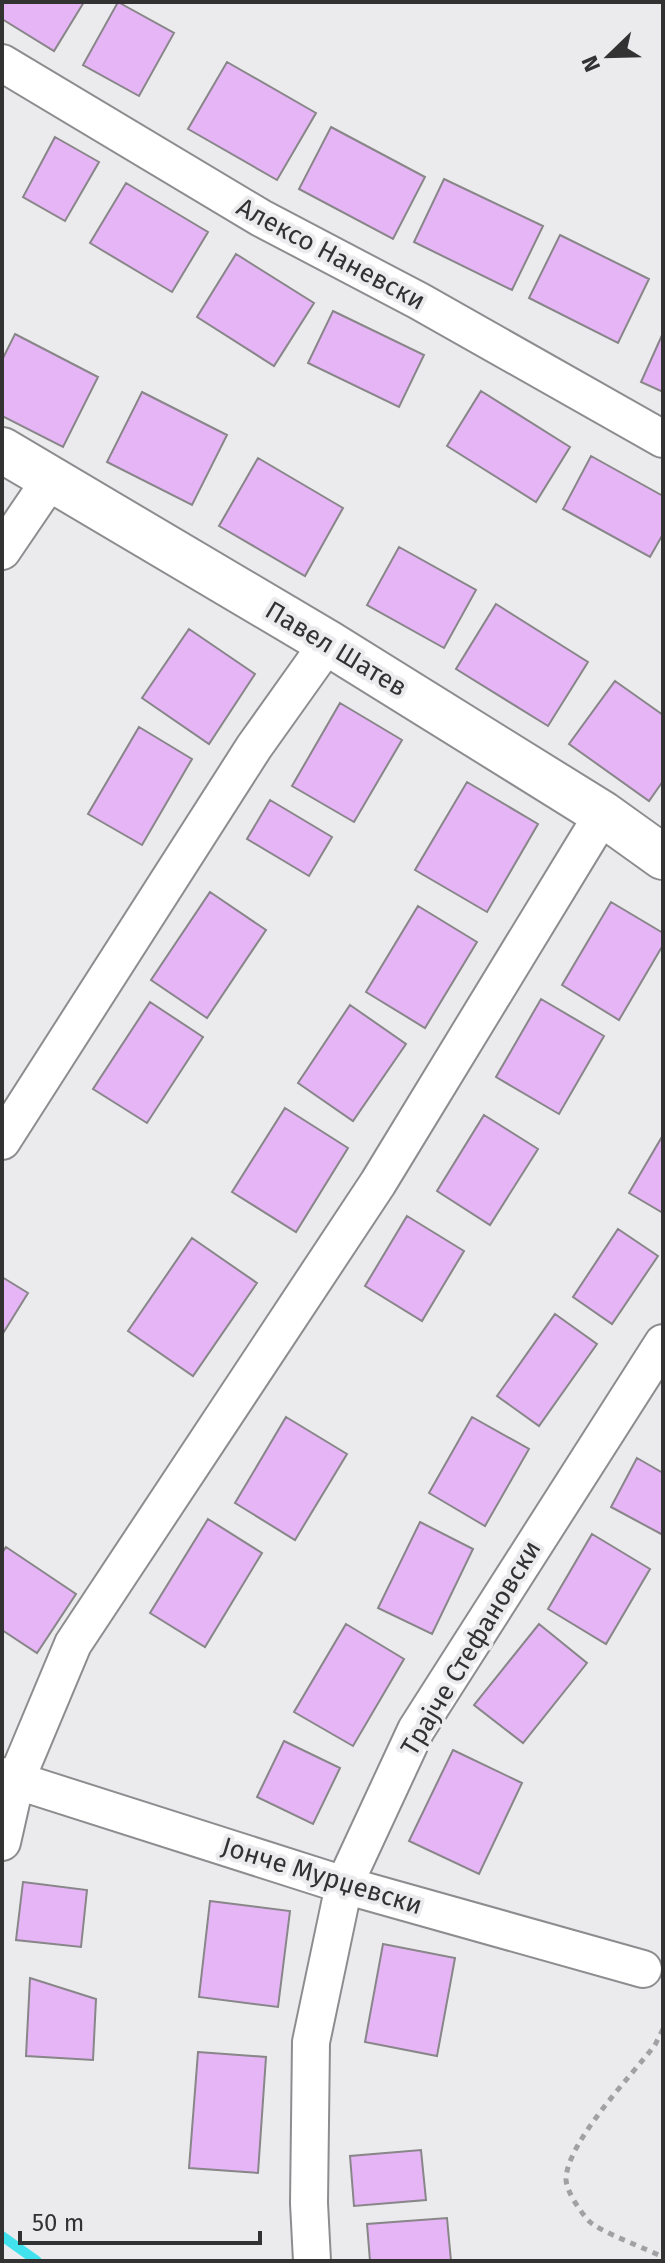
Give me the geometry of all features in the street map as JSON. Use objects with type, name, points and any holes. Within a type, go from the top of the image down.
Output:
[{"type":"street","name":"Алексо Наневски","points":[[2,63],[261,218],[419,301],[663,439]]},
{"type":"street","name":"Павел Шатев","points":[[2,450],[328,643],[603,814],[663,857]]},
{"type":"street","points":[[2,551],[51,479]]},
{"type":"street","points":[[2,1141],[254,747],[328,643]]},
{"type":"street","points":[[2,1842],[9,1778],[73,1644],[378,1183],[603,814]]},
{"type":"street","name":"Трајче Стефановски","points":[[312,2261],[309,2203],[311,2042],[344,1885],[416,1730],[663,1343]]},
{"type":"street","name":"Јонче Мурџевски","points":[[9,1778],[344,1885],[643,1969]]},
{"type":"path","points":[[663,2029],[655,2045],[583,2135],[566,2178],[569,2190],[590,2222],[663,2257]]},
{"type":"building","points":[[2,2],[84,2],[54,51],[2,19]]},
{"type":"building","points":[[118,2],[174,33],[139,96],[83,65]]},
{"type":"building","points":[[227,62],[316,113],[277,180],[188,129]]},
{"type":"building","points":[[331,127],[425,177],[393,239],[299,189]]},
{"type":"building","points":[[55,137],[99,162],[65,221],[23,197]]},
{"type":"building","points":[[444,179],[543,226],[512,290],[414,242]]},
{"type":"building","points":[[126,183],[208,232],[172,292],[90,243]]},
{"type":"building","points":[[560,235],[649,279],[618,343],[529,298]]},
{"type":"building","points":[[236,254],[314,303],[274,366],[197,317]]},
{"type":"building","points":[[333,311],[424,355],[399,407],[308,363]]},
{"type":"building","points":[[663,333],[663,392],[641,382]]},
{"type":"building","points":[[15,334],[98,377],[63,447],[2,416],[2,360]]},
{"type":"building","points":[[481,391],[570,447],[536,502],[447,446]]},
{"type":"building","points":[[142,392],[227,435],[192,505],[107,462]]},
{"type":"building","points":[[591,456],[663,496],[663,534],[650,557],[563,509]]},
{"type":"building","points":[[258,458],[343,508],[305,576],[219,526]]},
{"type":"building","points":[[399,547],[476,590],[444,648],[367,605]]},
{"type":"building","points":[[496,604],[588,662],[548,726],[456,669]]},
{"type":"building","points":[[189,629],[255,674],[209,744],[142,698]]},
{"type":"building","points":[[615,681],[663,715],[663,781],[649,801],[569,744]]},
{"type":"building","points":[[340,703],[402,740],[354,822],[292,786]]},
{"type":"building","points":[[139,727],[192,759],[142,845],[88,814]]},
{"type":"building","points":[[467,782],[538,824],[487,912],[415,870]]},
{"type":"building","points":[[270,800],[332,837],[309,876],[247,839]]},
{"type":"building","points":[[210,892],[266,930],[207,1018],[151,980]]},
{"type":"building","points":[[611,902],[663,933],[663,945],[619,1020],[562,985]]},
{"type":"building","points":[[418,906],[477,942],[425,1028],[366,992]]},
{"type":"building","points":[[541,999],[604,1036],[559,1114],[496,1077]]},
{"type":"building","points":[[150,1002],[203,1037],[147,1123],[93,1089]]},
{"type":"building","points":[[350,1005],[406,1044],[353,1121],[298,1083]]},
{"type":"building","points":[[285,1108],[348,1148],[296,1232],[232,1192]]},
{"type":"building","points":[[484,1115],[538,1149],[490,1225],[437,1191]]},
{"type":"building","points":[[663,1135],[663,1213],[629,1193]]},
{"type":"building","points":[[407,1216],[464,1251],[422,1321],[365,1286]]},
{"type":"building","points":[[618,1229],[658,1256],[612,1324],[573,1297]]},
{"type":"building","points":[[192,1238],[257,1283],[193,1376],[128,1331]]},
{"type":"building","points":[[2,1277],[28,1293],[2,1335]]},
{"type":"building","points":[[555,1314],[597,1344],[539,1426],[497,1396]]},
{"type":"building","points":[[286,1417],[347,1454],[295,1540],[235,1503]]},
{"type":"building","points":[[472,1417],[529,1449],[485,1526],[429,1493]]},
{"type":"building","points":[[637,1458],[663,1473],[663,1535],[611,1507]]},
{"type":"building","points":[[208,1519],[262,1553],[205,1647],[150,1613]]},
{"type":"building","points":[[420,1522],[473,1549],[432,1634],[378,1608]]},
{"type":"building","points":[[592,1534],[650,1569],[606,1644],[548,1609]]},
{"type":"building","points":[[6,1547],[76,1594],[37,1653],[2,1630],[2,1553]]},
{"type":"building","points":[[346,1624],[404,1659],[353,1746],[294,1712]]},
{"type":"building","points":[[539,1624],[587,1663],[523,1743],[474,1705]]},
{"type":"building","points":[[284,1741],[340,1768],[313,1824],[257,1797]]},
{"type":"building","points":[[453,1750],[522,1783],[479,1874],[409,1841]]},
{"type":"building","points":[[23,1882],[87,1890],[81,1947],[16,1940]]},
{"type":"building","points":[[210,1901],[290,1911],[278,2007],[199,1997]]},
{"type":"building","points":[[383,1944],[455,1958],[437,2056],[365,2042]]},
{"type":"building","points":[[30,1978],[96,1999],[93,2060],[26,2056]]},
{"type":"building","points":[[198,2052],[266,2057],[258,2173],[189,2168]]},
{"type":"building","points":[[421,2150],[426,2200],[354,2206],[350,2156]]},
{"type":"building","points":[[447,2218],[451,2261],[370,2261],[367,2224]]},
{"type":"waterway","points":[[2,2236],[37,2261]]}]
